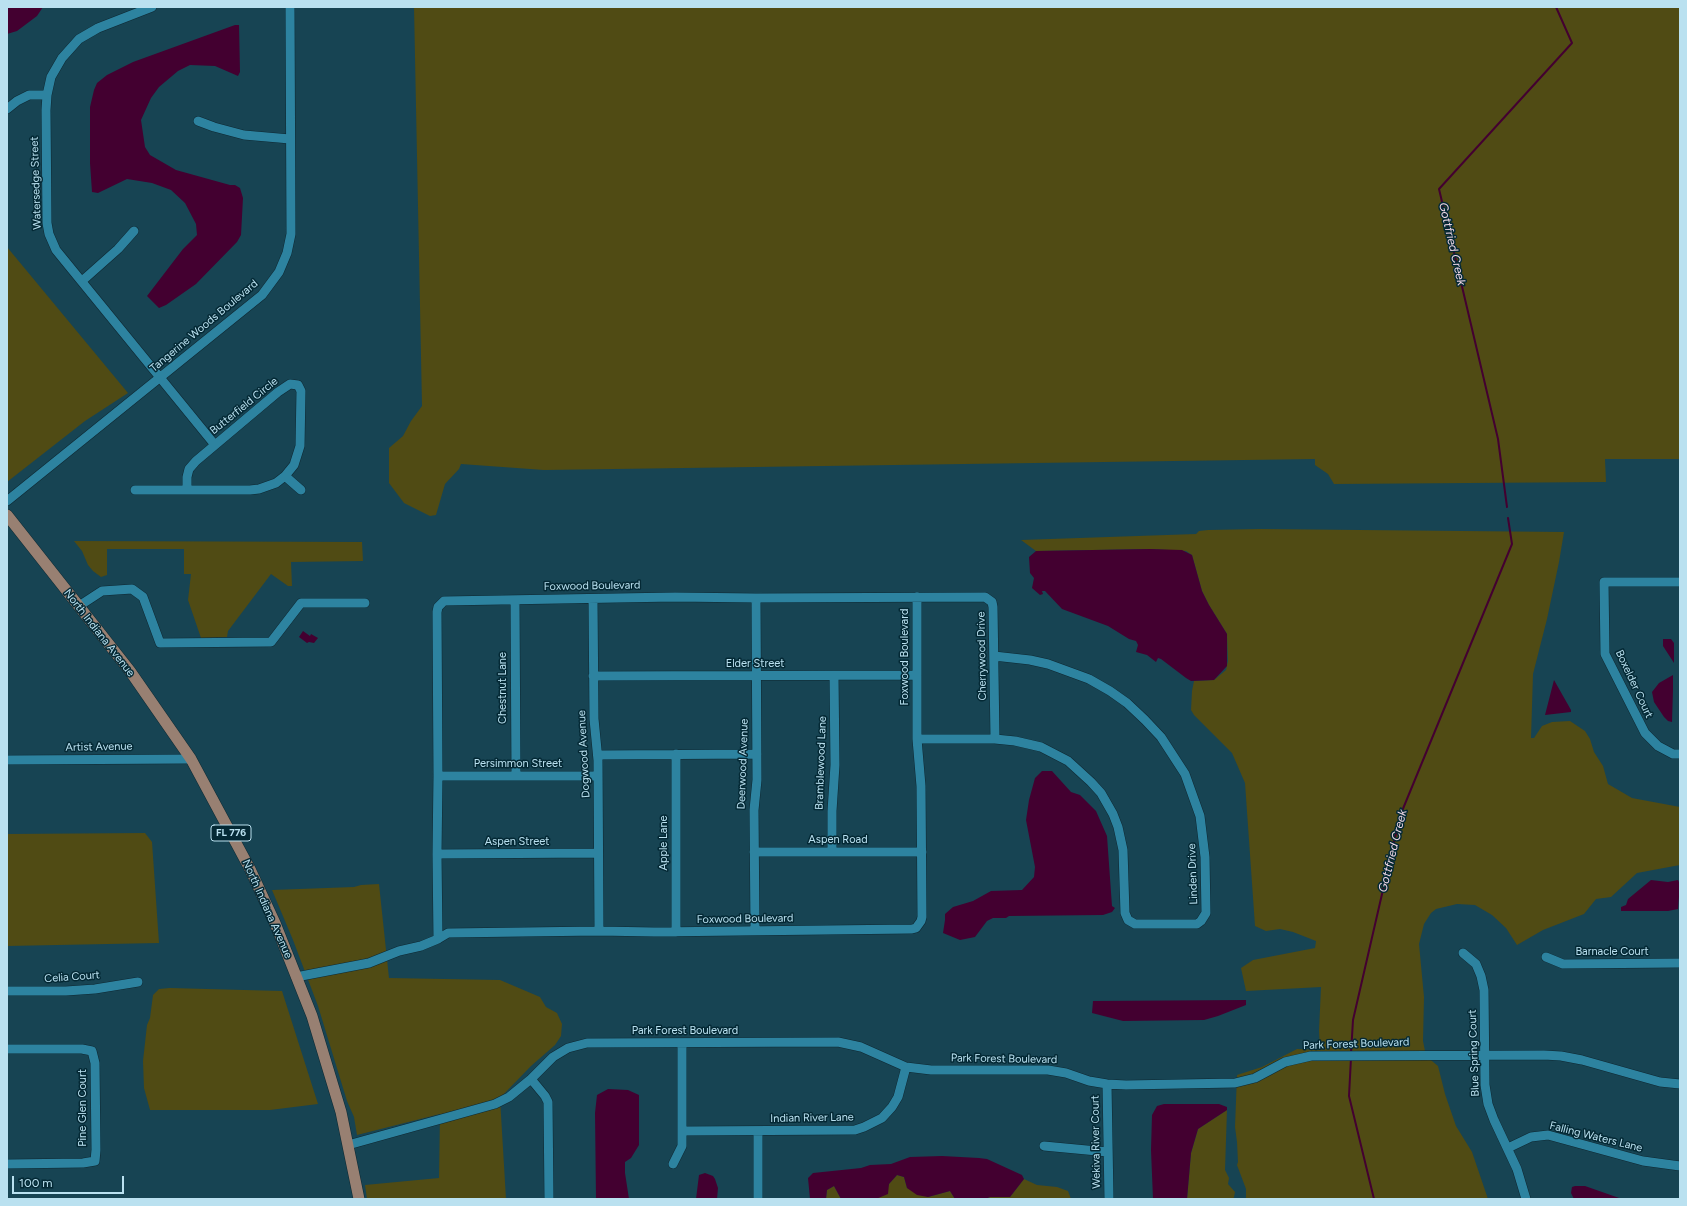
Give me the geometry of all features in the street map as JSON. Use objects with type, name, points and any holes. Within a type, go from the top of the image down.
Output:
[{"type":"main road","name":"North Indiana Avenue","points":[[7,515],[130,671],[191,759],[250,869],[275,923],[296,976],[326,1061],[348,1145],[359,1199]]},
{"type":"street","name":"Watersedge Street","points":[[152,7],[98,28],[79,39],[71,47],[51,77],[47,95],[47,223],[49,234],[56,250],[160,378]]},
{"type":"street","name":"Tangerine Woods Boulevard","points":[[7,501],[262,295],[279,272],[287,253],[291,234],[290,7]]},
{"type":"street","points":[[7,109],[17,101],[29,95],[47,95]]},
{"type":"street","points":[[198,121],[244,135],[290,139]]},
{"type":"street","points":[[82,281],[118,249],[134,231]]},
{"type":"street","name":"Butterfield Circle","points":[[160,378],[215,445]]},
{"type":"street","name":"Butterfield Circle","points":[[290,384],[298,384],[300,391],[300,446],[294,465],[285,476],[276,483],[259,489],[186,490],[187,477],[192,464],[215,445],[278,392],[290,384]]},
{"type":"street","points":[[285,476],[301,490]]},
{"type":"street","points":[[135,490],[186,490]]},
{"type":"street","name":"Boxelder Court","points":[[1680,582],[1604,582],[1605,654],[1645,733],[1658,746],[1673,754],[1680,754]]},
{"type":"street","points":[[79,606],[102,591],[132,589],[143,597],[160,643],[271,642],[301,603],[365,603]]},
{"type":"street","name":"Foxwood Boulevard","points":[[296,976],[369,963],[399,951],[421,946],[438,939],[448,933],[599,931],[676,932],[916,928],[922,917],[922,852],[921,786],[917,739],[916,597],[756,598],[675,596],[593,599],[448,600],[441,603],[438,607],[438,776],[436,854],[438,939]]},
{"type":"street","name":"Cherrywood Drive","points":[[916,597],[983,597],[990,600],[994,607],[995,739]]},
{"type":"street","name":"Deerwood Avenue","points":[[755,930],[754,810],[757,780],[756,598]]},
{"type":"street","name":"Dogwood Avenue","points":[[593,599],[594,719],[598,755],[599,931]]},
{"type":"street","name":"Chestnut Lane","points":[[515,600],[516,776]]},
{"type":"street","name":"Linden Drive","points":[[917,739],[995,739],[1025,742],[1054,753],[1080,770],[1101,793],[1113,814],[1121,840],[1124,861],[1125,913],[1128,920],[1135,924],[1197,924],[1204,918],[1206,913],[1205,857],[1200,816],[1185,774],[1161,737],[1127,703],[1110,691],[1088,679],[1048,664],[994,656]]},
{"type":"street","name":"Elder Street","points":[[593,676],[916,675]]},
{"type":"street","name":"Bramblewood Lane","points":[[832,852],[832,811],[835,765],[834,676]]},
{"type":"street","name":"Apple Lane","points":[[676,754],[676,932]]},
{"type":"street","points":[[598,755],[757,754]]},
{"type":"street","name":"Artist Avenue","points":[[7,760],[191,759]]},
{"type":"street","name":"Persimmon Street","points":[[438,776],[598,776]]},
{"type":"street","name":"Aspen Road","points":[[754,852],[922,852]]},
{"type":"street","name":"Aspen Street","points":[[436,854],[598,853]]},
{"type":"street","name":"Blue Spring Court","points":[[1463,953],[1476,964],[1481,976],[1484,990],[1485,1085],[1488,1104],[1517,1169],[1526,1199]]},
{"type":"street","name":"Barnacle Court","points":[[1546,957],[1563,964],[1680,964]]},
{"type":"street","name":"Celia Court","points":[[7,991],[66,992],[138,982]]},
{"type":"street","name":"Park Forest Boulevard","points":[[348,1145],[496,1104],[509,1097],[532,1079],[553,1057],[564,1050],[587,1043],[838,1042],[861,1047],[906,1068],[931,1070],[1048,1070],[1107,1084],[1235,1083],[1255,1078],[1285,1062],[1310,1056],[1562,1056],[1582,1060],[1660,1082],[1680,1084]]},
{"type":"street","points":[[673,1164],[682,1146],[682,1043]]},
{"type":"street","name":"Pine Glen Court","points":[[7,1049],[82,1049],[92,1051],[95,1063],[96,1142],[95,1161],[83,1163],[7,1164]]},
{"type":"street","name":"Indian River Lane","points":[[683,1131],[855,1130],[868,1126],[882,1118],[892,1107],[898,1096],[906,1068]]},
{"type":"street","points":[[532,1079],[548,1102],[549,1199]]},
{"type":"street","name":"Wekiva River Court","points":[[1107,1084],[1109,1199]]},
{"type":"street","points":[[758,1131],[758,1199]]},
{"type":"street","name":"Falling Waters Lane","points":[[1508,1148],[1531,1137],[1548,1135],[1642,1161],[1655,1164],[1680,1166]]},
{"type":"street","points":[[1044,1146],[1108,1152]]},
{"type":"shaded area","points":[[7,7],[43,7],[37,16],[17,31],[7,34]]},
{"type":"shaded area","points":[[414,7],[1680,7],[1680,459],[1605,459],[1606,482],[1334,484],[1328,474],[1315,465],[1315,459],[544,470],[461,464],[459,469],[445,484],[436,515],[430,516],[404,503],[389,483],[389,448],[403,436],[411,421],[422,406]]},
{"type":"shaded area","points":[[235,25],[239,25],[240,72],[238,76],[215,66],[190,65],[178,71],[159,87],[151,98],[141,120],[145,147],[150,155],[176,170],[230,185],[235,185],[240,188],[243,198],[241,235],[237,242],[196,284],[166,305],[159,308],[147,296],[183,249],[197,235],[196,224],[185,203],[171,190],[152,183],[127,179],[98,193],[92,192],[90,163],[90,107],[94,90],[97,83],[107,75],[133,62]]},
{"type":"shaded area","points":[[7,247],[128,393],[85,421],[7,482]]},
{"type":"shaded area","points":[[1260,529],[1564,532],[1547,619],[1533,674],[1531,738],[1534,738],[1542,726],[1552,722],[1570,721],[1585,731],[1590,739],[1594,752],[1603,766],[1608,784],[1632,798],[1680,807],[1680,865],[1637,873],[1611,897],[1596,899],[1584,914],[1543,930],[1517,945],[1506,928],[1492,915],[1475,905],[1457,904],[1436,909],[1431,913],[1424,924],[1419,944],[1424,997],[1423,1041],[1426,1056],[1438,1066],[1445,1094],[1456,1126],[1472,1152],[1488,1199],[1246,1199],[1246,1189],[1237,1165],[1237,1142],[1235,1127],[1237,1075],[1262,1067],[1297,1049],[1320,1050],[1319,1031],[1321,987],[1246,991],[1241,968],[1253,960],[1315,948],[1316,941],[1293,932],[1280,929],[1266,931],[1255,926],[1245,783],[1232,753],[1194,715],[1191,710],[1194,681],[1214,680],[1226,670],[1228,661],[1227,634],[1202,591],[1192,555],[1186,551],[1150,549],[1036,551],[1021,540],[1196,534],[1199,531],[1208,530]]},
{"type":"shaded area","points":[[74,541],[362,542],[363,561],[291,562],[292,586],[288,586],[271,574],[228,631],[227,637],[201,638],[188,600],[191,574],[184,574],[184,549],[107,549],[107,575],[101,577],[88,565],[82,551]]},
{"type":"shaded area","points":[[1150,549],[1182,550],[1192,555],[1202,591],[1227,634],[1227,666],[1214,680],[1191,681],[1161,659],[1158,658],[1156,662],[1147,655],[1136,652],[1138,645],[1136,641],[1129,639],[1108,626],[1062,609],[1045,591],[1042,591],[1043,594],[1040,595],[1032,588],[1034,578],[1030,573],[1029,557],[1036,551]]},
{"type":"shaded area","points":[[303,631],[310,636],[311,634],[318,638],[314,643],[307,643],[299,637]]},
{"type":"shaded area","points":[[1663,639],[1671,639],[1674,643],[1674,663],[1663,646]]},
{"type":"shaded area","points":[[1673,675],[1672,722],[1668,721],[1664,717],[1654,702],[1652,692],[1659,683]]},
{"type":"shaded area","points":[[1554,680],[1571,710],[1571,712],[1545,715]]},
{"type":"shaded area","points":[[1042,771],[1052,771],[1071,792],[1080,795],[1096,811],[1107,836],[1112,906],[1115,908],[1112,912],[1103,915],[1009,916],[1006,918],[993,918],[987,921],[975,937],[960,940],[943,933],[945,914],[953,907],[973,901],[991,891],[1022,890],[1034,877],[1035,867],[1026,820],[1029,800],[1035,778]]},
{"type":"shaded area","points":[[145,833],[152,842],[159,943],[7,946],[7,834]]},
{"type":"shaded area","points":[[1651,880],[1668,882],[1678,880],[1680,884],[1678,909],[1668,911],[1621,911],[1621,907],[1626,905],[1628,899]]},
{"type":"shaded area","points":[[379,884],[389,978],[500,980],[540,997],[546,1007],[557,1013],[562,1024],[561,1036],[555,1045],[531,1066],[500,1098],[506,1199],[367,1199],[365,1185],[439,1178],[440,1114],[357,1135],[354,1117],[347,1101],[318,1006],[272,890],[354,887]]},
{"type":"shaded area","points":[[159,989],[282,991],[318,1104],[270,1110],[150,1110],[144,1088],[143,1061],[147,1025],[150,1018],[153,995]]},
{"type":"shaded area","points":[[1246,1000],[1246,1005],[1204,1020],[1123,1021],[1092,1013],[1093,1001]]},
{"type":"shaded area","points":[[608,1089],[628,1090],[639,1095],[639,1145],[631,1158],[625,1162],[629,1199],[596,1199],[595,1113],[597,1095]]},
{"type":"shaded area","points":[[1164,1104],[1219,1104],[1227,1107],[1227,1110],[1198,1129],[1191,1153],[1187,1199],[1153,1199],[1151,1150],[1152,1115],[1157,1106]]},
{"type":"shaded area","points":[[1227,1110],[1225,1170],[1229,1178],[1228,1184],[1235,1192],[1234,1197],[1233,1199],[1187,1199],[1191,1153],[1198,1129]]},
{"type":"shaded area","points":[[942,1156],[987,1159],[1022,1175],[1024,1179],[1010,1197],[955,1199],[950,1191],[928,1197],[917,1195],[907,1188],[904,1177],[897,1175],[889,1184],[888,1194],[876,1199],[841,1199],[834,1186],[827,1190],[826,1199],[810,1199],[808,1178],[813,1173],[861,1168],[870,1165],[891,1164],[910,1157]]},
{"type":"shaded area","points":[[705,1173],[713,1176],[715,1179],[718,1188],[717,1199],[696,1199],[699,1175]]},
{"type":"shaded area","points":[[897,1175],[904,1177],[907,1188],[928,1197],[950,1191],[955,1199],[876,1199],[887,1189],[889,1184]]},
{"type":"shaded area","points":[[1024,1179],[1037,1185],[1057,1187],[1068,1191],[1071,1199],[985,1199],[990,1197],[1010,1197]]},
{"type":"shaded area","points":[[834,1186],[841,1199],[826,1199],[827,1190]]},
{"type":"shaded area","points":[[1585,1186],[1622,1199],[1574,1199],[1571,1193],[1572,1187]]},
{"type":"waterway","name":"Gottfried Creek","points":[[1507,507],[1498,439],[1439,189],[1572,43],[1556,7]]},
{"type":"waterway","name":"Gottfried Creek","points":[[1351,1053],[1353,1020],[1400,816],[1512,544],[1508,518]]},
{"type":"waterway","name":"Gottfried Creek","points":[[1351,1058],[1349,1096],[1374,1199]]}]
